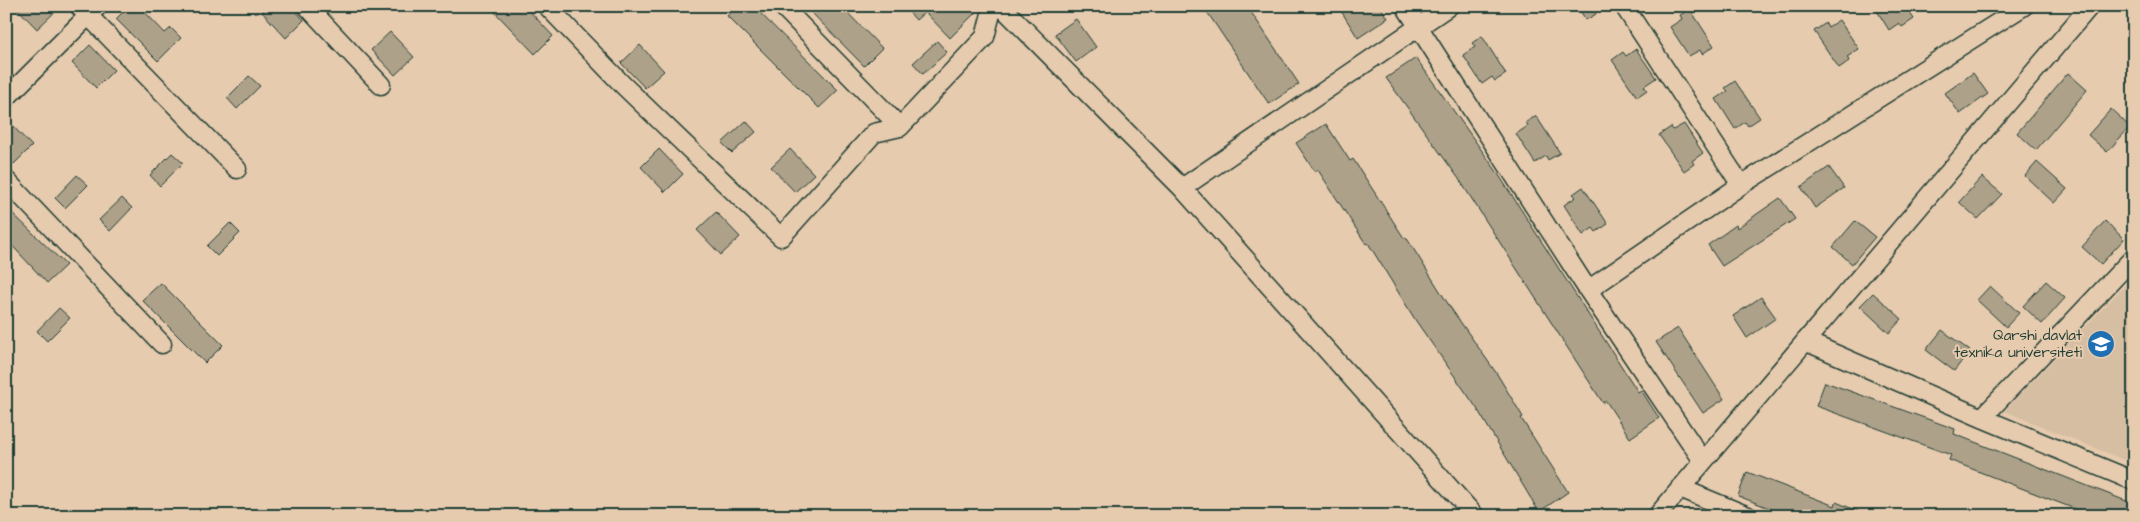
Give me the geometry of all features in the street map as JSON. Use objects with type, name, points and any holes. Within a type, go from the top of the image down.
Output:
[{"type":"street","points":[[306,6],[381,84]]},
{"type":"street","points":[[547,6],[624,86],[781,237],[874,133],[900,127],[985,37],[993,6]]},
{"type":"street","points":[[782,6],[900,127]]},
{"type":"street","points":[[1001,6],[1182,188],[1475,516]]},
{"type":"street","points":[[1405,6],[1588,290],[1703,461]]},
{"type":"street","points":[[1182,188],[1450,6]]},
{"type":"street","points":[[1624,6],[1741,185]]},
{"type":"street","points":[[1588,290],[1741,185],[2024,6]]},
{"type":"street","points":[[1657,516],[2090,6]]},
{"type":"street","points":[[6,98],[88,9],[237,169]]},
{"type":"street","points":[[6,180],[162,344]]},
{"type":"street","points":[[1982,418],[2134,257]]},
{"type":"street","points":[[1805,341],[1982,418],[2134,481]]},
{"type":"street","points":[[1680,488],[1748,516]]},
{"type":"shaded area","name":"Qarshi davlat texnika universiteti","points":[[2134,276],[2134,464],[2004,411]]},
{"type":"building","points":[[15,6],[61,6],[37,29]]},
{"type":"building","points":[[129,6],[139,6],[165,33],[171,28],[181,38],[158,61],[116,19]]},
{"type":"building","points":[[268,6],[291,6],[304,20],[286,38],[262,12]]},
{"type":"building","points":[[489,6],[525,6],[553,36],[535,54]]},
{"type":"building","points":[[736,6],[753,6],[838,90],[819,108],[727,16]]},
{"type":"building","points":[[805,6],[841,6],[882,48],[864,66]]},
{"type":"building","points":[[903,6],[968,6],[975,13],[950,38],[925,12],[916,20]]},
{"type":"building","points":[[1203,6],[1247,6],[1299,84],[1269,104]]},
{"type":"building","points":[[1338,6],[1380,6],[1388,18],[1358,38]]},
{"type":"building","points":[[1577,6],[1591,6],[1596,14],[1586,20]]},
{"type":"building","points":[[1874,6],[1905,6],[1914,19],[1902,27],[1899,23],[1889,30]]},
{"type":"building","points":[[1690,9],[1714,46],[1702,54],[1700,50],[1689,56],[1670,27],[1682,19],[1680,15]]},
{"type":"building","points":[[1076,19],[1096,47],[1076,62],[1055,34]]},
{"type":"building","points":[[1839,20],[1859,49],[1847,57],[1849,61],[1839,68],[1814,31],[1826,23],[1828,27]]},
{"type":"building","points":[[390,32],[414,57],[395,75],[371,50]]},
{"type":"building","points":[[1482,36],[1506,74],[1495,81],[1492,77],[1482,84],[1463,55],[1475,47],[1472,43]]},
{"type":"building","points":[[937,41],[947,52],[923,74],[913,63]]},
{"type":"building","points":[[90,45],[114,70],[96,88],[72,63]]},
{"type":"building","points":[[640,45],[664,71],[645,88],[621,63]]},
{"type":"building","points":[[1636,49],[1656,78],[1644,86],[1647,90],[1637,97],[1612,60],[1623,52],[1626,56]]},
{"type":"building","points":[[1416,58],[1495,169],[1638,392],[1641,390],[1659,418],[1630,438],[1606,401],[1603,403],[1459,179],[1386,78]]},
{"type":"building","points":[[1973,73],[1988,94],[1960,114],[1945,93]]},
{"type":"building","points":[[2068,73],[2087,90],[2036,150],[2017,133]]},
{"type":"building","points":[[249,76],[260,86],[237,109],[227,98]]},
{"type":"building","points":[[1735,81],[1760,118],[1748,126],[1745,122],[1735,129],[1716,99],[1728,91],[1725,88]]},
{"type":"building","points":[[2111,109],[2130,127],[2107,152],[2088,135]]},
{"type":"building","points":[[1536,116],[1560,153],[1548,160],[1546,156],[1535,163],[1516,134],[1528,126],[1526,122]]},
{"type":"building","points":[[6,119],[32,146],[14,164],[6,156]]},
{"type":"building","points":[[746,121],[756,132],[732,153],[722,143]]},
{"type":"building","points":[[1326,124],[1350,161],[1353,159],[1404,238],[1406,237],[1450,307],[1497,374],[1523,417],[1521,418],[1568,492],[1539,512],[1476,407],[1416,321],[1368,243],[1366,244],[1318,170],[1315,172],[1296,143]]},
{"type":"building","points":[[1684,124],[1703,153],[1692,161],[1694,164],[1684,171],[1659,135],[1671,127],[1673,130]]},
{"type":"building","points":[[659,149],[683,174],[665,192],[641,167]]},
{"type":"building","points":[[790,149],[814,174],[795,192],[771,167]]},
{"type":"building","points":[[172,153],[183,163],[160,186],[150,175]]},
{"type":"building","points":[[2037,162],[2067,189],[2054,203],[2025,176]]},
{"type":"building","points":[[1829,167],[1844,188],[1815,208],[1801,187]]},
{"type":"building","points":[[77,175],[88,185],[65,208],[55,198]]},
{"type":"building","points":[[1982,177],[2002,194],[1978,219],[1959,202]]},
{"type":"building","points":[[1583,187],[1608,224],[1596,232],[1593,228],[1583,235],[1564,205],[1576,197],[1573,194]]},
{"type":"building","points":[[122,198],[132,208],[110,231],[99,220]]},
{"type":"building","points":[[1780,198],[1795,219],[1722,266],[1708,245],[1736,225],[1737,228]]},
{"type":"building","points":[[6,207],[66,265],[47,283],[6,239]]},
{"type":"building","points":[[716,212],[740,237],[721,255],[697,230]]},
{"type":"building","points":[[1855,221],[1875,237],[1852,264],[1833,247]]},
{"type":"building","points":[[2105,221],[2124,239],[2101,264],[2082,247]]},
{"type":"building","points":[[230,223],[240,233],[217,256],[207,246]]},
{"type":"building","points":[[2046,281],[2065,298],[2042,324],[2023,306]]},
{"type":"building","points":[[161,283],[223,345],[205,363],[142,300]]},
{"type":"building","points":[[1990,286],[2019,313],[2006,327],[1977,300]]},
{"type":"building","points":[[1873,293],[1902,319],[1889,333],[1860,306]]},
{"type":"building","points":[[1761,297],[1776,318],[1747,338],[1733,316]]},
{"type":"building","points":[[59,308],[70,318],[47,341],[37,331]]},
{"type":"building","points":[[1678,328],[1724,399],[1703,413],[1656,342]]},
{"type":"building","points":[[1942,330],[1970,351],[1954,371],[1926,350]]},
{"type":"building","points":[[1825,382],[1955,429],[1954,434],[2134,504],[2134,516],[2093,516],[1949,460],[1951,455],[1816,406]]},
{"type":"building","points":[[1747,472],[1835,506],[1836,502],[1870,516],[1781,516],[1782,513],[1738,496]]},
{"type":"place","name":"Qarshi davlat texnika universiteti","points":[[2101,344]]}]
